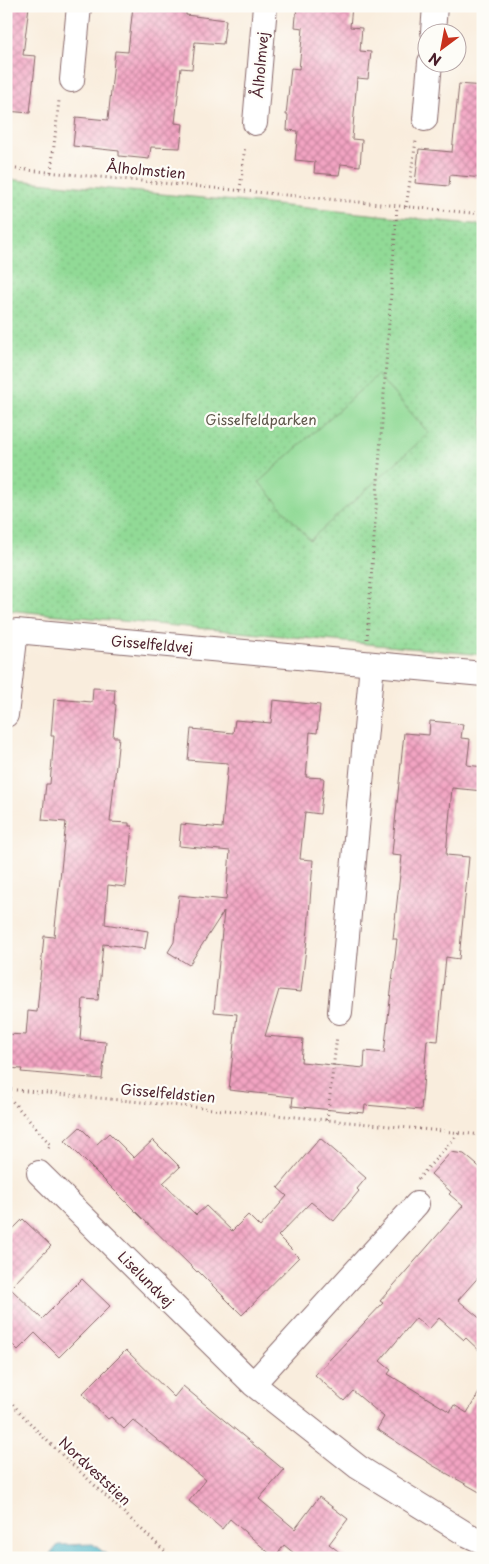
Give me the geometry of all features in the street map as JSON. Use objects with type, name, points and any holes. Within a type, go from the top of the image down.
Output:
[{"type":"street","points":[[72,80],[80,6]]},
{"type":"street","name":"Ålholmvej","points":[[255,123],[265,6]]},
{"type":"street","points":[[434,22],[435,6]]},
{"type":"street","points":[[425,119],[429,72]]},
{"type":"street","name":"Gisselfeldvej","points":[[6,715],[16,631],[483,674]]},
{"type":"street","points":[[340,1012],[368,664]]},
{"type":"street","name":"Liselundvej","points":[[39,1174],[253,1384],[358,1467],[466,1534],[483,1542]]},
{"type":"street","points":[[253,1384],[417,1204]]},
{"type":"path","points":[[51,172],[60,88],[72,80]]},
{"type":"path","points":[[406,207],[417,138],[425,119]]},
{"type":"path","points":[[240,190],[247,134],[255,123]]},
{"type":"path","name":"Ålholmstien","points":[[6,168],[483,214]]},
{"type":"path","points":[[368,664],[397,206]]},
{"type":"path","points":[[327,1120],[340,1012]]},
{"type":"path","name":"Gisselfeldstien","points":[[6,1089],[483,1135]]},
{"type":"path","points":[[6,1094],[50,1144],[39,1174]]},
{"type":"path","points":[[417,1204],[411,1188],[459,1132]]},
{"type":"path","name":"Nordveststien","points":[[6,1396],[40,1434],[172,1558]]},
{"type":"green space","name":"Gisselfeldparken","points":[[6,179],[483,225],[483,655],[6,610]]},
{"type":"green space","points":[[377,375],[429,433],[310,540],[259,482]]},
{"type":"water","points":[[93,1544],[111,1558],[47,1558],[58,1545]]},
{"type":"building","points":[[6,6],[29,6],[23,55],[36,56],[30,113],[6,111]]},
{"type":"building","points":[[133,6],[174,6],[174,10],[186,11],[186,15],[226,20],[223,44],[195,42],[192,69],[181,68],[175,123],[183,124],[180,148],[151,147],[149,159],[119,156],[119,151],[73,146],[76,117],[108,120],[115,51],[128,52]]},
{"type":"building","points":[[297,6],[352,6],[350,27],[362,28],[360,51],[371,52],[368,79],[357,78],[352,139],[362,140],[360,166],[341,164],[339,175],[314,173],[315,162],[295,160],[298,131],[287,130],[288,115],[286,115],[291,68],[299,69],[303,28],[295,27]]},
{"type":"building","points":[[459,84],[483,86],[483,178],[450,175],[449,186],[415,183],[419,149],[452,152]]},
{"type":"building","points":[[93,688],[115,689],[114,704],[116,705],[113,737],[119,737],[110,822],[129,823],[129,826],[132,826],[126,887],[108,885],[105,924],[148,931],[145,949],[103,944],[98,1000],[83,999],[80,1040],[106,1042],[102,1079],[21,1072],[22,1069],[6,1068],[6,1034],[26,1035],[28,1011],[37,1012],[44,936],[54,937],[66,822],[42,820],[46,784],[50,784],[54,736],[51,736],[54,699],[92,702]]},
{"type":"building","points":[[273,700],[320,705],[317,733],[310,732],[306,777],[324,778],[320,814],[305,812],[300,859],[313,860],[301,992],[279,990],[265,1036],[303,1039],[301,1062],[364,1068],[365,1051],[384,1053],[397,939],[393,939],[402,856],[392,855],[392,853],[404,733],[429,735],[430,721],[463,724],[461,738],[470,739],[467,765],[483,767],[483,791],[452,788],[446,855],[469,857],[459,959],[446,957],[438,1041],[427,1040],[421,1110],[365,1105],[364,1113],[292,1106],[293,1097],[229,1090],[237,1014],[214,1012],[224,911],[189,965],[168,952],[174,942],[179,895],[226,900],[230,851],[179,846],[181,824],[222,828],[228,763],[188,760],[191,729],[233,733],[235,720],[271,723]]},
{"type":"building","points":[[80,1127],[97,1144],[109,1133],[134,1158],[153,1140],[180,1167],[163,1183],[196,1215],[206,1206],[232,1231],[248,1215],[260,1227],[287,1196],[278,1188],[320,1138],[366,1178],[357,1189],[359,1191],[334,1221],[311,1202],[278,1236],[299,1257],[242,1315],[65,1141]]},
{"type":"building","points":[[451,1152],[464,1154],[483,1170],[483,1272],[458,1300],[483,1321],[483,1354],[466,1338],[464,1340],[439,1318],[429,1329],[416,1318],[380,1361],[391,1370],[388,1374],[450,1412],[454,1405],[467,1413],[483,1386],[483,1494],[432,1465],[377,1429],[384,1417],[353,1391],[344,1401],[315,1375],[383,1303],[380,1301],[463,1206],[431,1174]]},
{"type":"building","points":[[23,1219],[51,1246],[10,1288],[42,1319],[82,1279],[110,1306],[59,1357],[35,1333],[18,1350],[6,1338],[6,1236]]},
{"type":"building","points":[[126,1350],[174,1397],[183,1386],[284,1470],[259,1499],[295,1529],[319,1497],[348,1519],[329,1544],[347,1558],[300,1558],[284,1545],[275,1558],[230,1519],[222,1529],[189,1501],[206,1480],[133,1420],[124,1429],[111,1417],[108,1419],[82,1394]]}]
